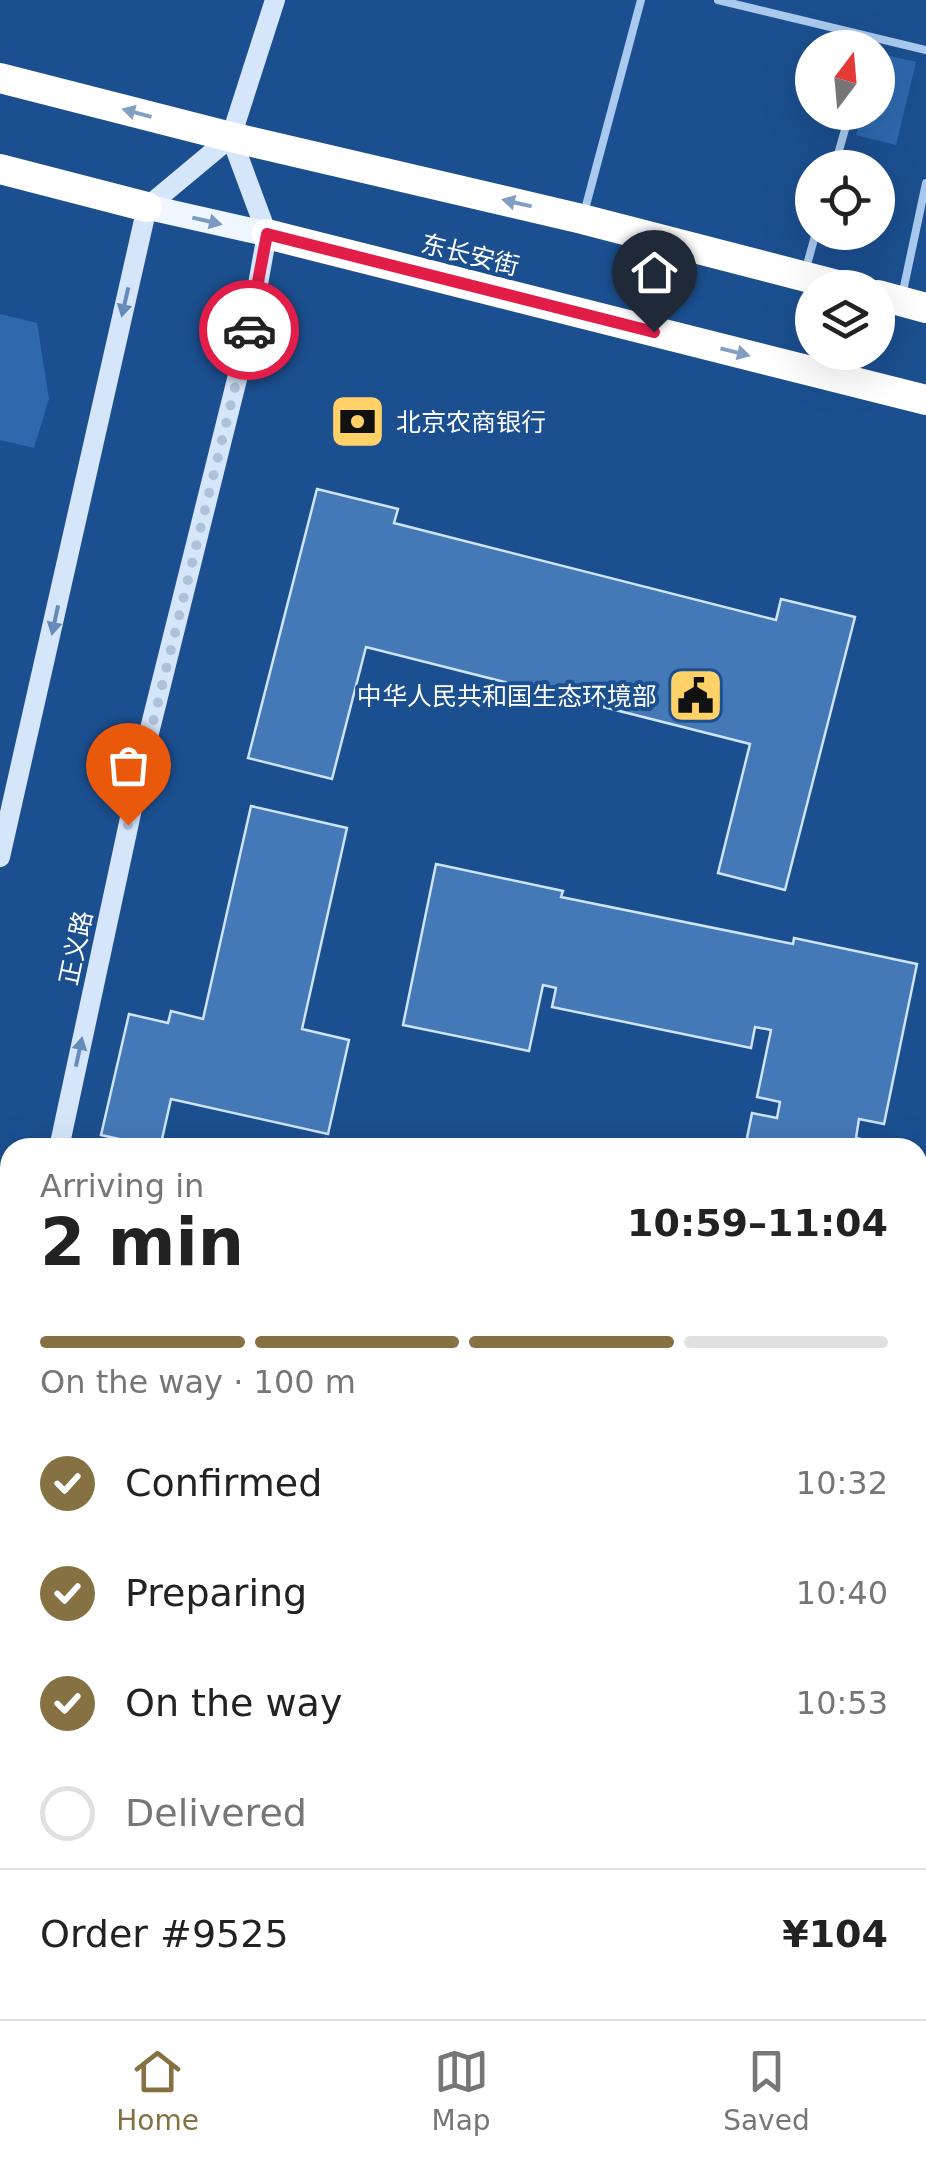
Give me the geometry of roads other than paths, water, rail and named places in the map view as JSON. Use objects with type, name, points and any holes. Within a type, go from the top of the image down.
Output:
[{"type":"highway","points":[[0,78],[231,138],[795,273]]},
{"type":"highway","name":"东长安街","points":[[0,169],[146,207]]},
{"type":"highway","name":"东长安街","points":[[267,234],[926,400]]},
{"type":"main road","name":"东长安街","points":[[146,207],[267,234]]},
{"type":"street","points":[[0,857],[146,207],[231,138],[275,0]]},
{"type":"street","points":[[231,138],[267,234]]},
{"type":"street","name":"正义路","points":[[61,1138],[144,753],[251,323],[267,234]]},
{"type":"lane","points":[[582,219],[641,0]]},
{"type":"lane","points":[[718,0],[842,30]]},
{"type":"lane","points":[[895,43],[926,50]]},
{"type":"lane","points":[[901,302],[926,184]]},
{"type":"place","name":"北京农商银行","points":[[357,422]]},
{"type":"place","name":"中华人民共和国生态环境部","points":[[696,696]]}]
